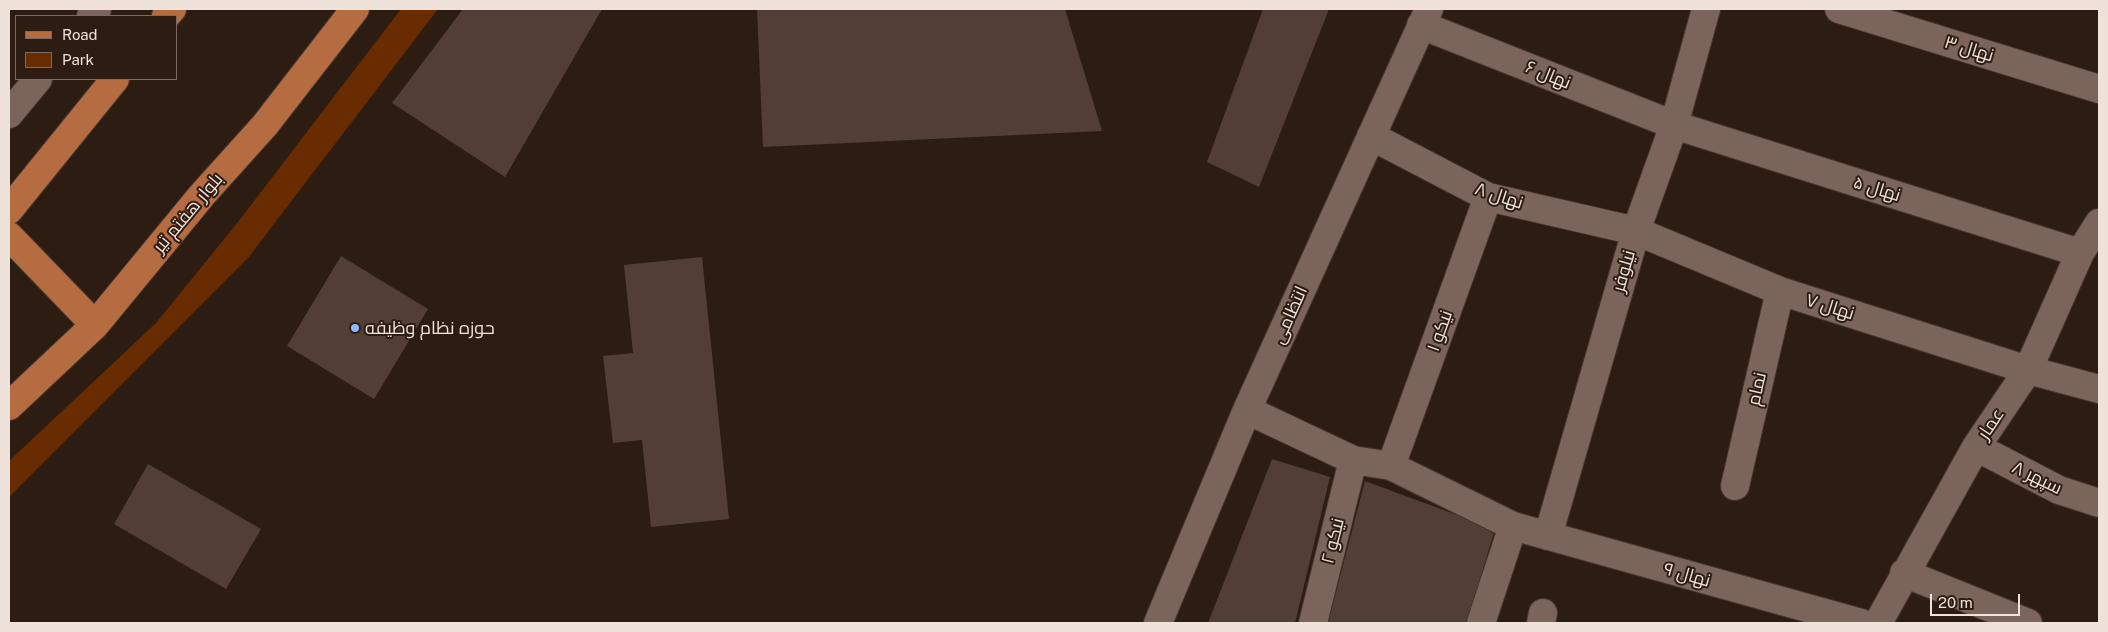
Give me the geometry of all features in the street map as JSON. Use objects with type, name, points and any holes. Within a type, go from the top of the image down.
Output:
[{"type":"main road","name":"بلوار هفتم تیر","points":[[9,406],[95,325],[202,196],[265,125],[355,9]]},
{"type":"main road","points":[[9,210],[114,80]]},
{"type":"main road","points":[[9,236],[95,325]]},
{"type":"street","name":"نیلوفر","points":[[1548,536],[1636,231],[1674,125],[1706,9]]},
{"type":"street","name":"نهال ۳","points":[[1839,9],[2099,89]]},
{"type":"street","name":"نهال ۶","points":[[1425,17],[1674,125]]},
{"type":"street","name":"انتظامی","points":[[1158,623],[1247,410],[1425,17]]},
{"type":"street","points":[[9,114],[37,80]]},
{"type":"street","name":"نهال ۵","points":[[1674,125],[2080,253]]},
{"type":"street","name":"نهال ۸","points":[[1371,136],[1488,197],[1636,231]]},
{"type":"street","name":"نیکو ۱","points":[[1391,466],[1488,197]]},
{"type":"street","name":"عمار","points":[[1878,623],[1976,447],[2028,370],[2080,253],[2099,223]]},
{"type":"street","name":"نهال ۷","points":[[1636,231],[1780,291],[2028,370],[2099,389]]},
{"type":"street","name":"نمام","points":[[1735,486],[1780,291]]},
{"type":"street","name":"نهال ۹","points":[[1247,410],[1353,460],[1391,466],[1513,526],[1861,623]]},
{"type":"street","name":"سپهر ۸","points":[[1976,447],[2058,490],[2099,503]]},
{"type":"street","name":"نیکو ۲","points":[[1313,623],[1353,460]]},
{"type":"street","points":[[1481,623],[1513,526]]},
{"type":"street","points":[[1904,574],[2028,623]]},
{"type":"green space","points":[[401,9],[438,9],[248,258],[9,497],[9,461],[156,323],[238,222]]},
{"type":"building","points":[[463,9],[602,9],[505,177],[392,103]]},
{"type":"building","points":[[757,9],[1065,9],[1102,131],[763,147]]},
{"type":"building","points":[[1263,9],[1329,9],[1259,187],[1207,162]]},
{"type":"building","points":[[341,256],[428,309],[374,399],[287,346]]},
{"type":"building","points":[[702,257],[729,519],[651,527],[642,440],[613,443],[603,356],[633,353],[624,265]]},
{"type":"building","points":[[1272,459],[1330,477],[1295,623],[1208,623]]},
{"type":"building","points":[[148,464],[261,529],[226,589],[114,524]]},
{"type":"building","points":[[1365,481],[1495,529],[1467,623],[1328,623]]},
{"type":"place","name":"حوزه نظام وظیفه","points":[[355,328]]}]
